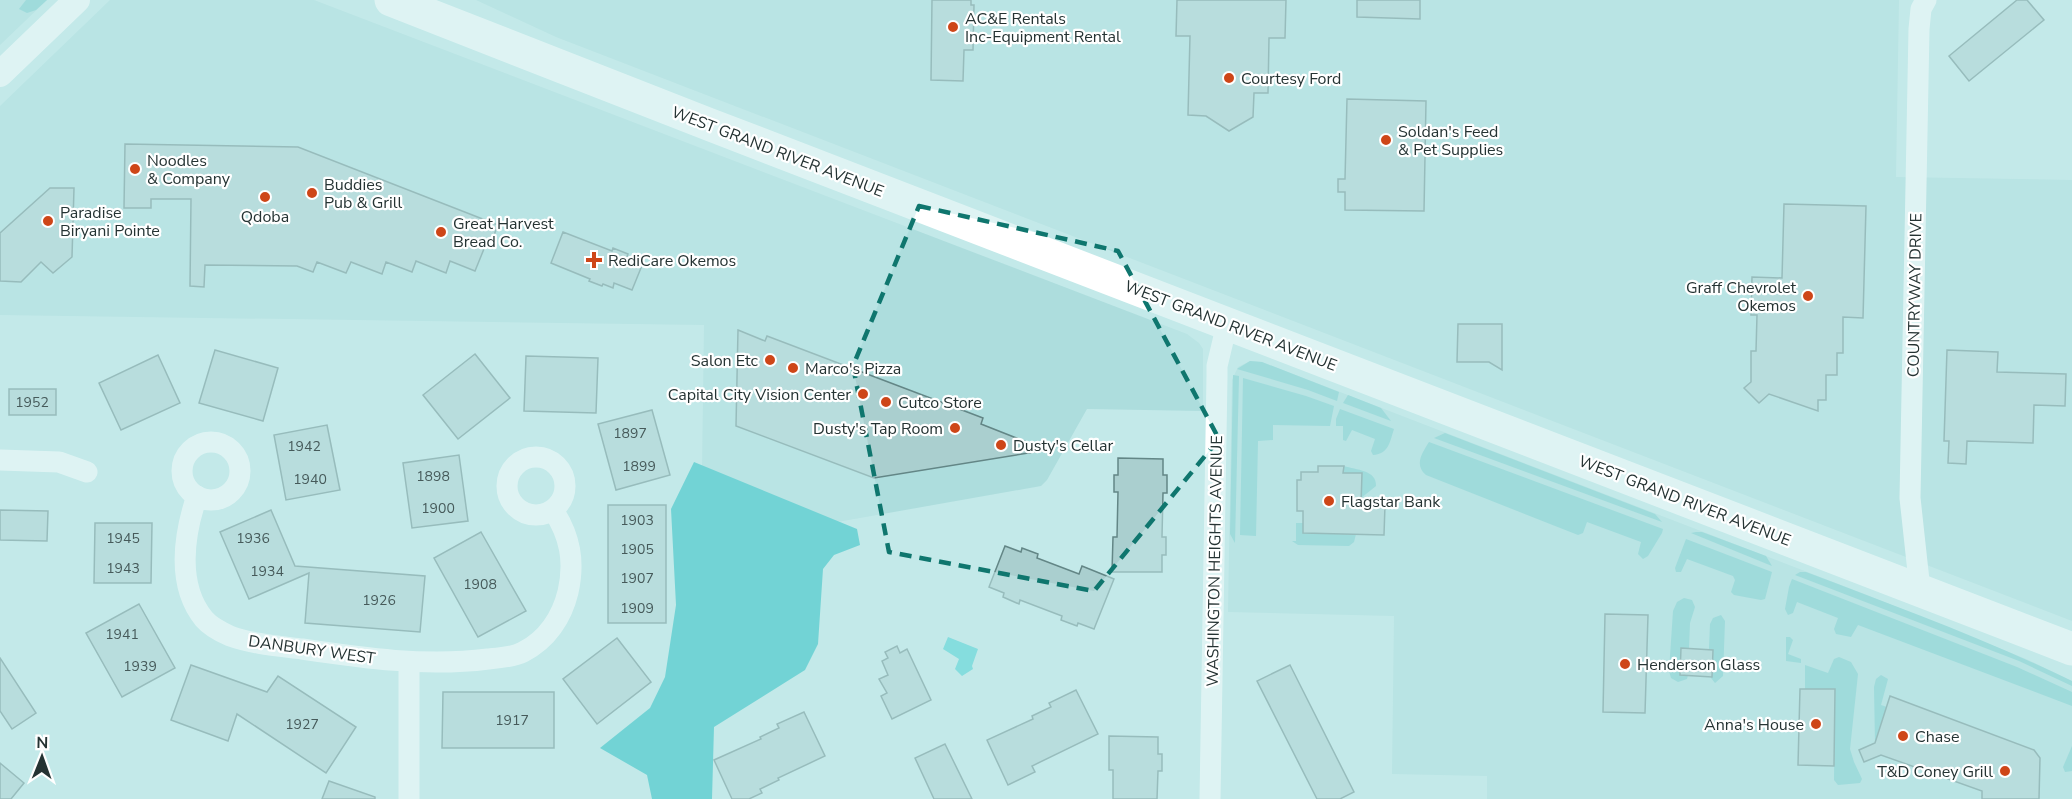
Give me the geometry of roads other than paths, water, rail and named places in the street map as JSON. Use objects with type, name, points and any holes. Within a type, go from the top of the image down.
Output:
[{"type":"main road","name":"WEST GRAND RIVER AVENUE","points":[[391,0],[2072,649]]},
{"type":"street","points":[[0,75],[77,0]]},
{"type":"street","name":"COUNTRYWAY DRIVE","points":[[1920,590],[1910,498],[1919,29],[1921,9],[1926,0]]},
{"type":"street","name":"WASHINGTON HEIGHTS AVENUE","points":[[1210,799],[1217,366],[1227,324]]},
{"type":"street","points":[[0,459],[59,462],[87,472]]},
{"type":"street","name":"DANBURY WEST","points":[[197,496],[188,527],[186,568],[191,596],[205,620],[229,635],[251,641],[409,662],[472,661],[522,653],[540,641],[562,610],[572,572],[565,530],[553,510]]},
{"type":"street","points":[[409,662],[409,799]]},
{"type":"place","name":"AC&E Rentals Inc-Equipment Rental","points":[[953,27]]},
{"type":"place","name":"Courtesy Ford","points":[[1229,78]]},
{"type":"place","name":"Soldan's Feed & Pet Supplies","points":[[1386,140]]},
{"type":"place","name":"Noodles & Company","points":[[135,169]]},
{"type":"place","name":"Buddies Pub & Grill","points":[[312,193]]},
{"type":"place","name":"Qdoba","points":[[265,197]]},
{"type":"place","name":"Paradise Biryani Pointe","points":[[48,221]]},
{"type":"place","name":"Great Harvest Bread Co.","points":[[441,232]]},
{"type":"place","name":"RediCare Okemos","points":[[594,260]]},
{"type":"place","name":"Graff Chevrolet Okemos","points":[[1808,296]]},
{"type":"place","name":"Salon Etc","points":[[770,360]]},
{"type":"place","name":"Marco's Pizza","points":[[793,368]]},
{"type":"place","name":"Capital City Vision Center","points":[[863,394]]},
{"type":"place","name":"Cutco Store","points":[[886,402]]},
{"type":"place","name":"Dusty's Tap Room","points":[[955,428]]},
{"type":"place","name":"Dusty's Cellar","points":[[1001,445]]},
{"type":"place","name":"Flagstar Bank","points":[[1329,501]]},
{"type":"place","name":"Henderson Glass","points":[[1625,664]]},
{"type":"place","name":"Anna's House","points":[[1816,724]]},
{"type":"place","name":"Chase","points":[[1903,736]]},
{"type":"place","name":"T&D Coney Grill","points":[[2005,771]]}]
